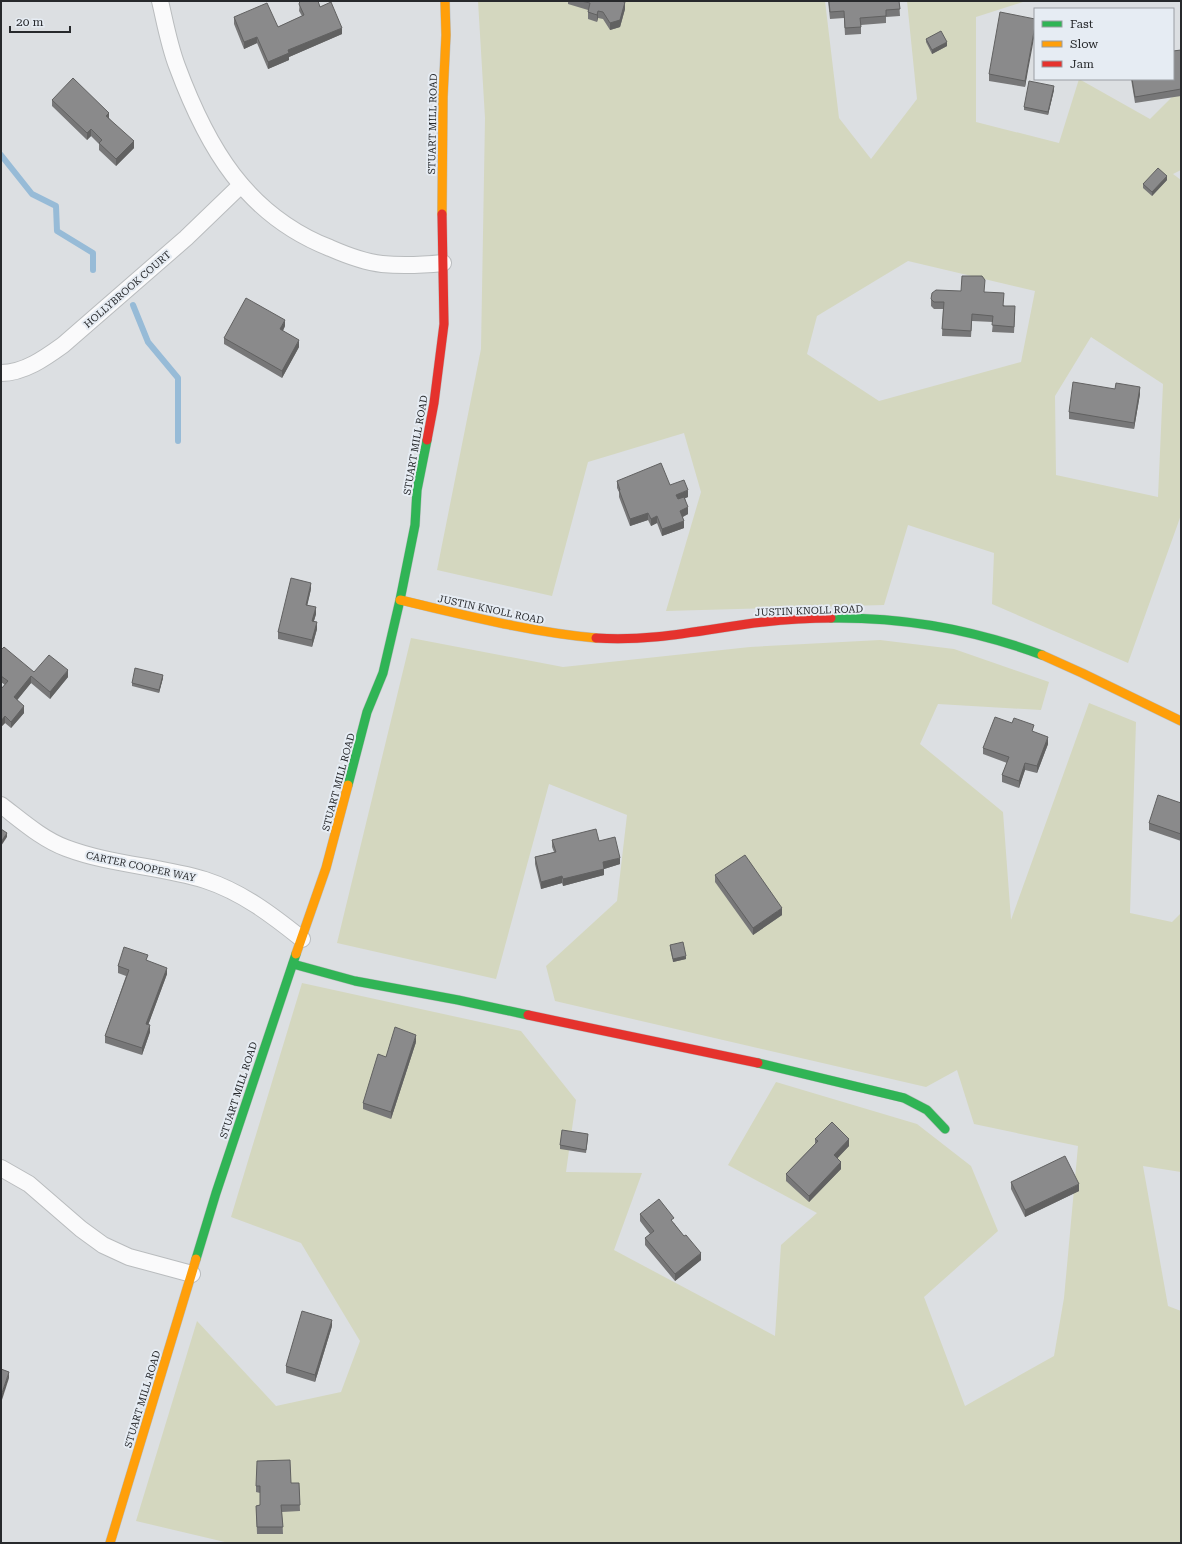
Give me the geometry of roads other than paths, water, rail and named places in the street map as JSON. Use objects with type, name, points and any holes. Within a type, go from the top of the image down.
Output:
[{"type":"main road","name":"STUART MILL ROAD","points":[[110,1543],[216,1193],[260,1058],[294,964],[326,868],[367,712],[383,674],[400,600],[415,524],[417,490],[434,402],[444,324],[443,97],[446,36],[445,1]]},
{"type":"main road","name":"JUSTIN KNOLL ROAD","points":[[400,600],[543,632],[584,638],[628,639],[677,636],[755,623],[825,619],[869,619],[919,624],[968,633],[1022,648],[1068,666],[1181,721]]},
{"type":"main road","points":[[294,964],[355,981],[458,1000],[800,1072],[904,1098],[920,1105],[934,1115],[945,1129]]},
{"type":"street","points":[[160,1],[176,64],[194,106],[220,156],[241,185],[259,205],[284,225],[312,241],[349,256],[382,264],[419,265],[443,263]]},
{"type":"street","name":"HOLLYBROOK COURT","points":[[1,373],[26,367],[47,357],[63,345],[186,238],[241,185]]},
{"type":"street","name":"CARTER COOPER WAY","points":[[1,805],[40,835],[65,848],[99,859],[177,872],[206,880],[245,897],[266,910],[302,939]]},
{"type":"street","points":[[1,1168],[29,1184],[81,1229],[103,1245],[129,1257],[192,1274]]},
{"type":"waterway","points":[[1,155],[32,194],[56,206],[57,231],[93,253],[93,270]]},
{"type":"waterway","points":[[133,305],[148,342],[178,378],[178,441]]}]
